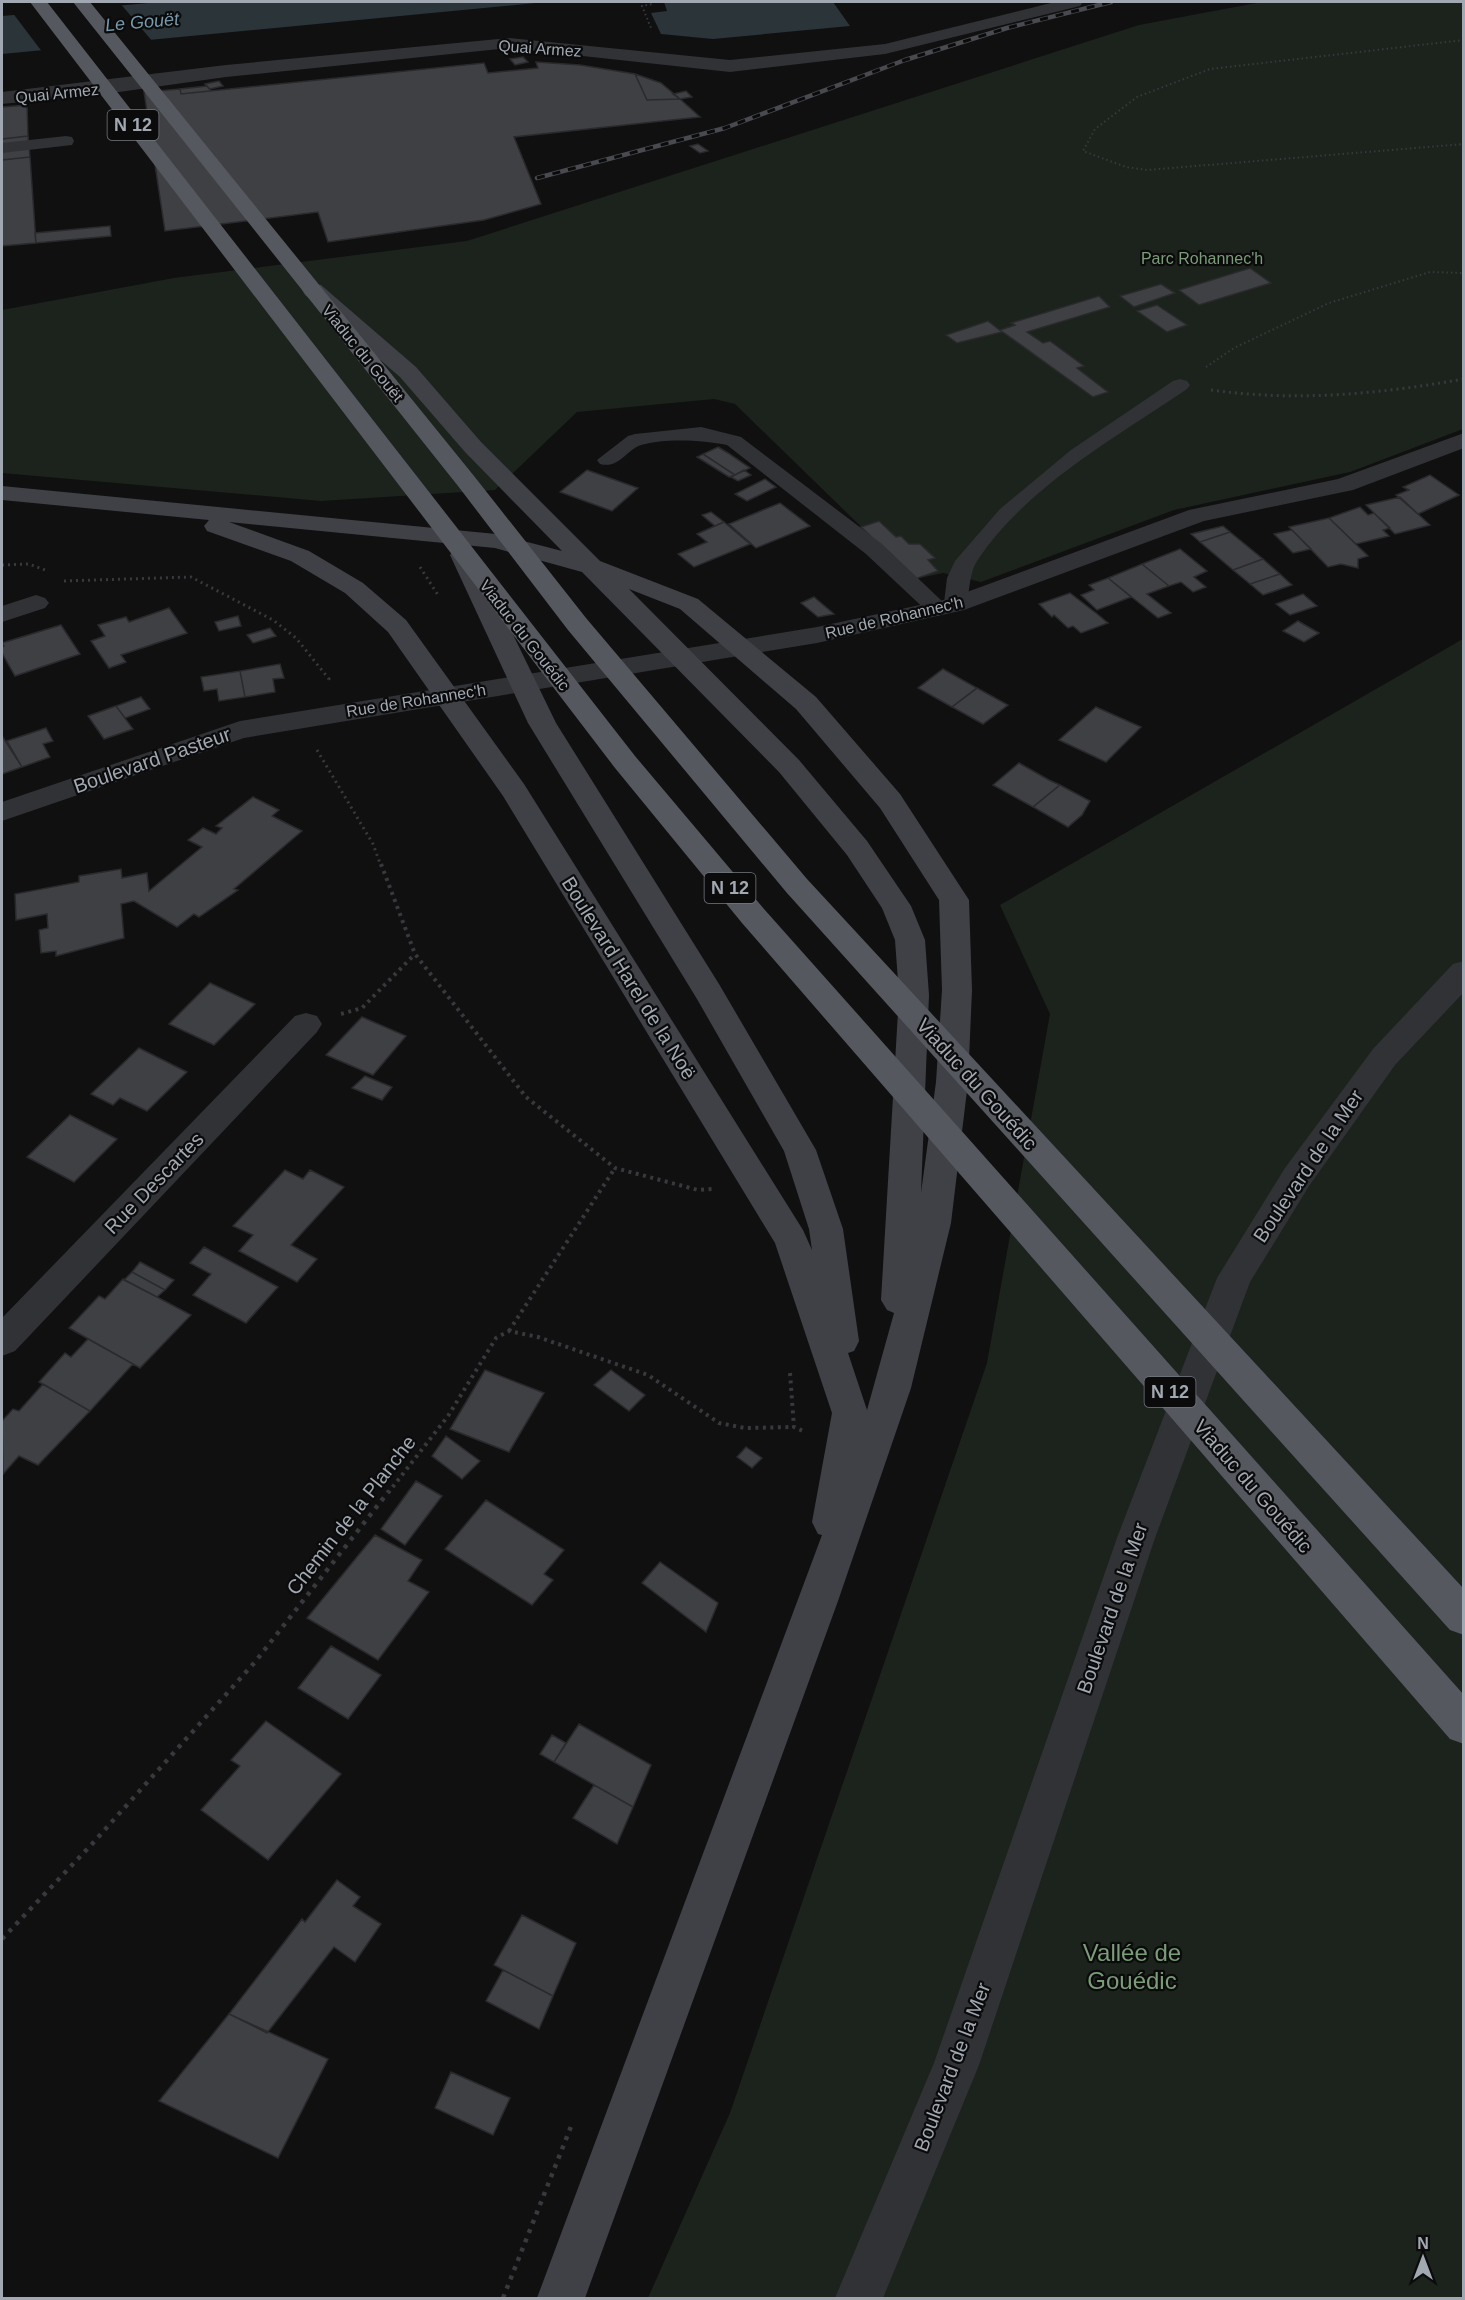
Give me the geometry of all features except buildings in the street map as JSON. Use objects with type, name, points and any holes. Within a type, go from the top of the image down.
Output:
[{"type":"highway","name":"N 12","points":[[38,2],[464,555]]},
{"type":"highway","name":"Viaduc du Gouët","points":[[81,2],[311,287],[577,624],[797,886],[879,976]]},
{"type":"highway","name":"Viaduc du Gouédic","points":[[464,555],[587,715],[746,907],[1464,1725]]},
{"type":"highway","name":"Viaduc du Gouédic","points":[[879,976],[1464,1617]]},
{"type":"main road","points":[[311,287],[408,372],[473,447],[789,766],[857,848],[896,906],[910,940],[914,994],[906,1200],[893,1388]]},
{"type":"main road","points":[[2,493],[496,541],[594,567],[689,604],[806,704],[890,801],[954,900],[957,990],[952,1083],[934,1223],[893,1388],[819,1601],[561,2298]]},
{"type":"main road","name":"Boulevard Harel de la Noë","points":[[169,509],[300,556],[354,588],[397,626],[514,791],[791,1240],[850,1413]]},
{"type":"main road","points":[[464,555],[542,723],[708,992],[800,1150],[826,1229],[850,1413],[842,1450],[819,1601]]},
{"type":"street","name":"Quai Armez","points":[[2,98],[226,71],[509,43],[730,66],[885,49],[1074,2]]},
{"type":"street","name":"Rue de Rohannec'h","points":[[294,721],[817,635],[947,607],[1198,515],[1344,485],[1464,440]]},
{"type":"street","points":[[2,614],[36,603]]},
{"type":"street","name":"Boulevard Pasteur","points":[[2,812],[240,730],[294,721]]},
{"type":"street","name":"Boulevard de la Mer","points":[[859,2298],[956,2065],[1136,1538],[1234,1278],[1297,1178],[1384,1057],[1464,972]]},
{"type":"street","name":"Rue Descartes","points":[[2,1341],[306,1024]]},
{"type":"lane","points":[[2,148],[66,141]]},
{"type":"lane","points":[[608,460],[636,440],[701,434],[734,441],[947,607],[973,550],[1000,520],[1037,485],[1065,463],[1180,385]]},
{"type":"path","points":[[1464,40],[1210,69],[1137,97],[1095,129],[1083,151],[1126,167],[1147,170],[1419,145],[1464,144]]},
{"type":"path","points":[[1180,385],[1234,348],[1329,303],[1430,272],[1464,273]]},
{"type":"path","points":[[1180,385],[1257,397],[1296,399],[1399,391],[1464,379]]},
{"type":"path","points":[[2,565],[29,564],[45,570],[56,581]]},
{"type":"path","points":[[36,603],[56,581],[129,577],[191,577],[273,620],[296,638],[329,679]]},
{"type":"path","points":[[294,721],[313,743],[373,844],[415,954],[526,1097],[615,1168],[698,1190],[716,1188]]},
{"type":"path","points":[[306,1024],[363,1008],[415,954]]},
{"type":"path","name":"Chemin de la Planche","points":[[2,1939],[92,1844],[255,1662],[448,1416],[496,1338],[509,1331],[615,1168]]},
{"type":"path","points":[[509,1331],[538,1337],[648,1375],[719,1423],[745,1428],[794,1427],[808,1434],[808,1425]]},
{"type":"path","points":[[790,1368],[794,1427]]},
{"type":"path","points":[[503,2298],[573,2121]]},
{"type":"green space","name":"Parc Rohannec'h","points":[[1262,2],[1463,2],[1463,429],[1350,472],[1174,510],[981,582],[943,573],[915,579],[735,404],[714,399],[577,412],[495,490],[321,501],[2,473],[2,310],[174,278],[467,241],[1139,25]]},
{"type":"green space","name":"Vallée de Gouédic","points":[[1463,639],[1463,2298],[648,2298],[730,2113],[987,1363],[1050,1014],[1000,905]]},
{"type":"water","name":"Le Gouët","points":[[160,2],[546,2],[2,54],[2,16]]},
{"type":"water","points":[[664,2],[833,2],[850,26],[713,39],[661,34],[651,13],[667,11]]},
{"type":"pier","points":[[119,2],[153,42],[43,53],[12,12]]},
{"type":"railway","points":[[537,178],[725,128],[905,60],[1007,28],[1111,2]]}]
